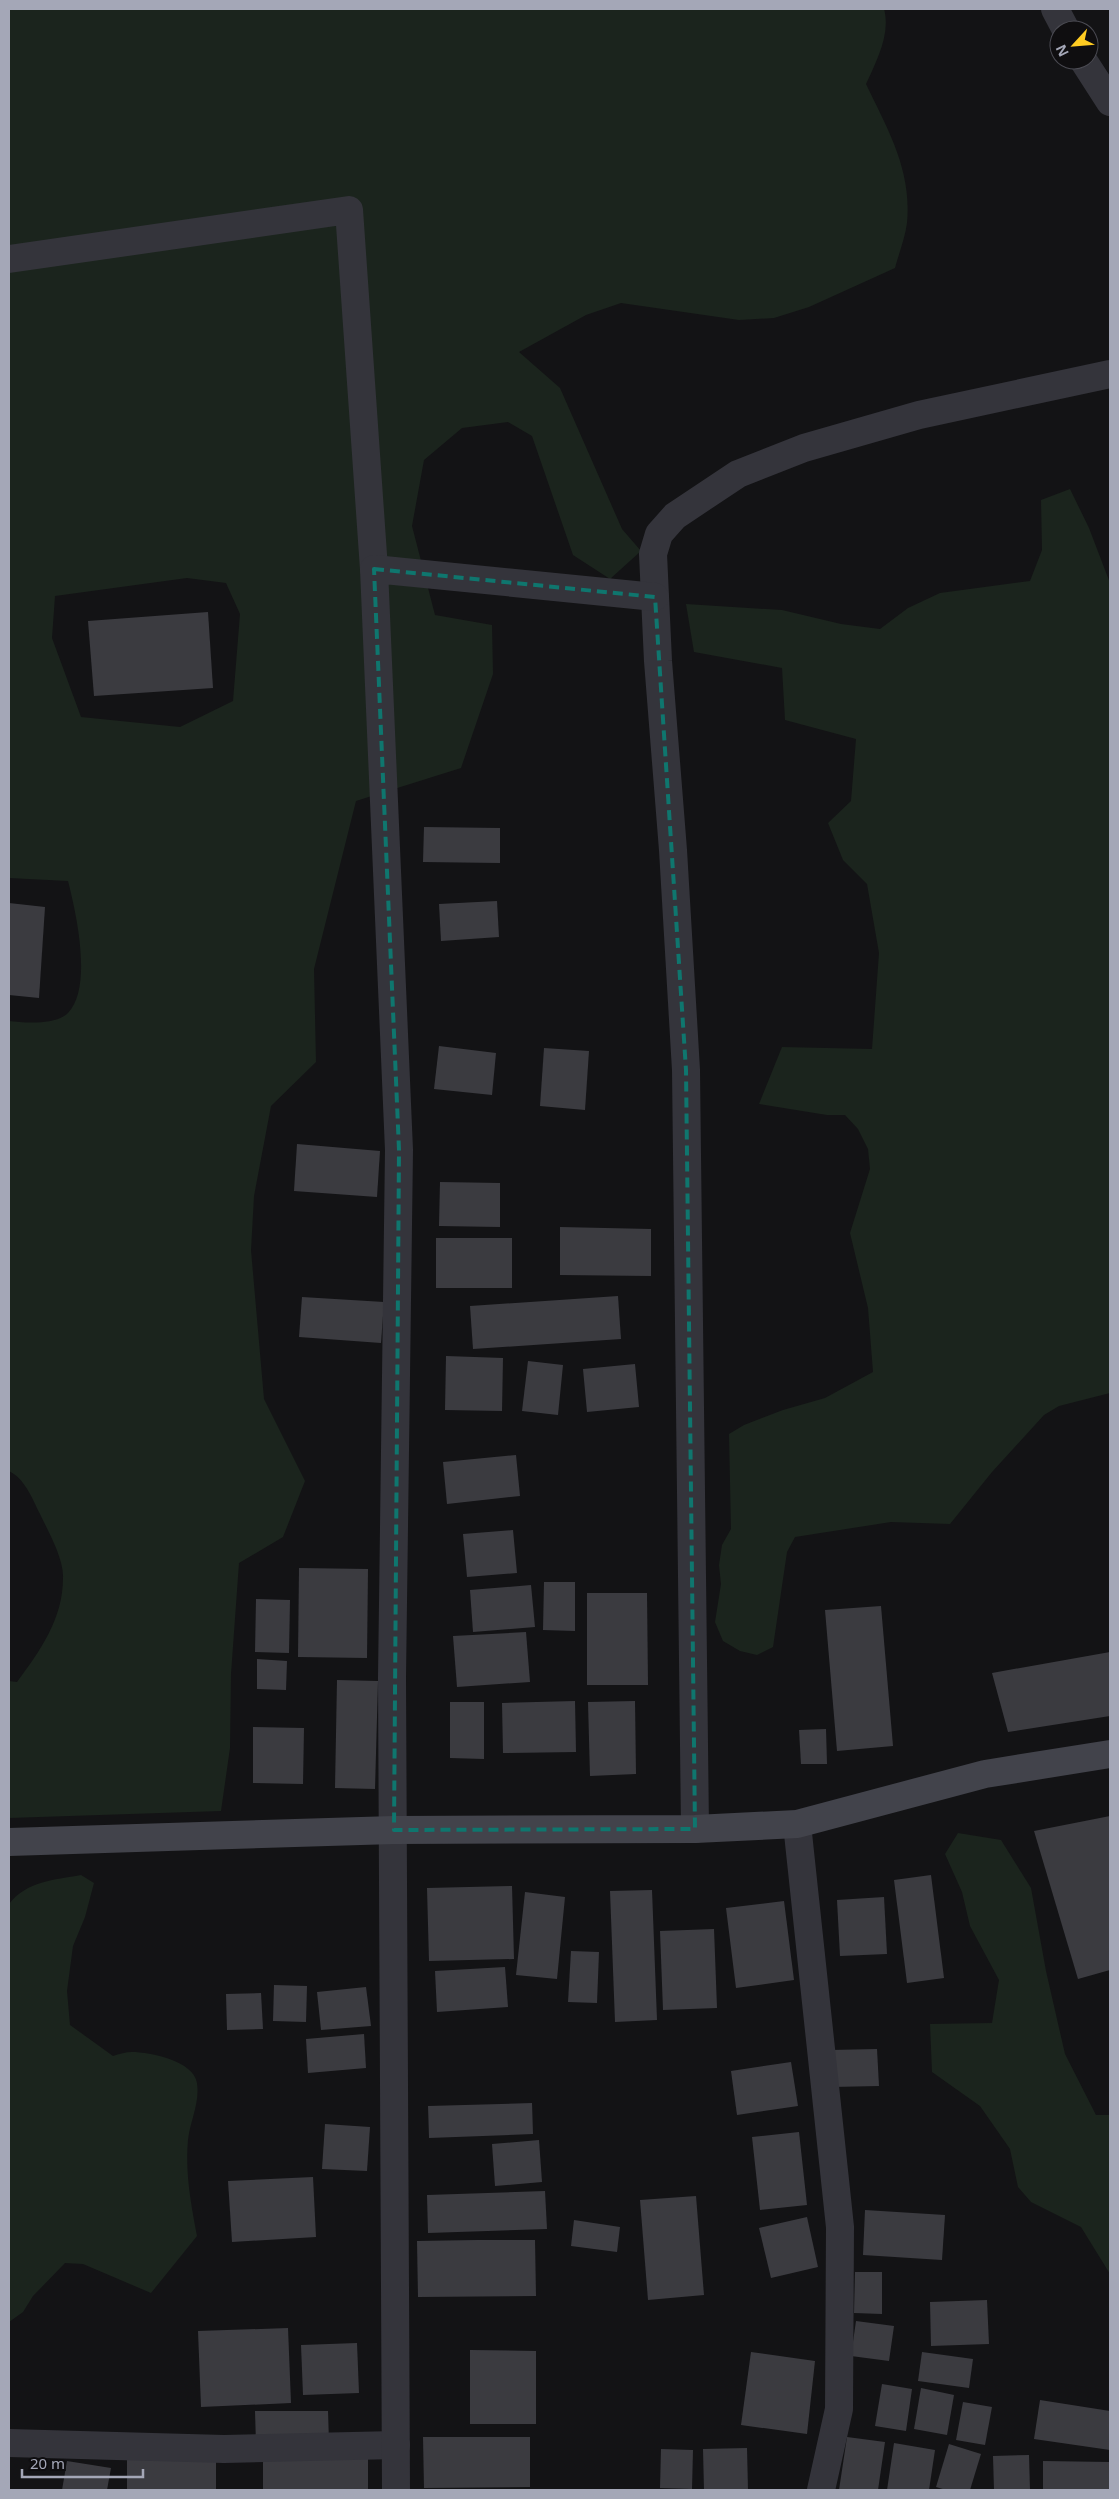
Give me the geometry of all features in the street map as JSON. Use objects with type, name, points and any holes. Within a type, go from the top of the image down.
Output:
[{"type":"main road","points":[[9,1842],[394,1830],[695,1829],[797,1824],[985,1774],[1110,1754]]},
{"type":"street","points":[[1089,70],[1110,102]]},
{"type":"street","points":[[9,258],[349,210],[374,569],[399,1150],[392,1678],[396,2490]]},
{"type":"street","points":[[695,1829],[686,1070],[674,850],[663,740],[653,554],[659,534],[675,516],[738,474],[804,448],[919,415],[1110,374]]},
{"type":"street","points":[[374,569],[655,598]]},
{"type":"street","points":[[797,1824],[840,2227],[839,2409],[821,2490]]},
{"type":"street","points":[[9,2443],[224,2450],[396,2446]]},
{"type":"highlighted area","points":[[374,569],[655,597],[686,1070],[695,1829],[394,1830],[399,1150]]},
{"type":"shaded area","points":[[9,9],[884,9],[886,28],[884,38],[866,84],[897,151],[906,185],[907,223],[895,268],[809,307],[774,318],[739,320],[621,303],[586,315],[519,352],[560,388],[622,529],[641,551],[610,579],[573,555],[532,436],[508,422],[462,428],[424,460],[412,526],[435,615],[492,625],[493,674],[461,768],[356,801],[314,969],[316,1062],[271,1106],[254,1196],[251,1250],[264,1399],[305,1481],[283,1537],[239,1563],[231,1674],[230,1748],[221,1811],[9,1818],[9,1681],[17,1682],[49,1634],[59,1607],[63,1570],[51,1537],[28,1490],[15,1474],[9,1471],[9,1021],[32,1023],[56,1020],[63,1017],[76,1001],[80,986],[81,968],[78,930],[68,881],[9,878]],"holes":[[[187,578],[226,583],[240,614],[233,701],[180,727],[81,717],[52,638],[55,596]]]},
{"type":"shaded area","points":[[1070,489],[1089,528],[1110,583],[1110,1393],[1059,1406],[1044,1415],[992,1472],[950,1524],[891,1522],[795,1537],[787,1552],[773,1647],[757,1655],[740,1651],[723,1641],[715,1622],[721,1584],[719,1565],[722,1545],[731,1529],[729,1434],[744,1425],[783,1410],[825,1398],[873,1372],[868,1308],[850,1233],[870,1169],[868,1149],[858,1129],[845,1115],[827,1115],[759,1104],[782,1047],[872,1049],[879,953],[867,884],[843,860],[828,823],[851,801],[856,739],[785,720],[782,668],[694,652],[686,604],[782,610],[841,624],[880,629],[908,608],[940,593],[1030,581],[1042,550],[1041,500]]},
{"type":"shaded area","points":[[958,1833],[1001,1840],[1031,1888],[1046,1971],[1065,2054],[1096,2115],[1110,2115],[1110,2274],[1081,2227],[1031,2202],[1018,2187],[1010,2149],[980,2106],[932,2072],[930,2024],[992,2023],[999,1980],[970,1926],[962,1892],[945,1854]]},
{"type":"shaded area","points":[[81,1875],[94,1883],[85,1917],[73,1946],[67,1991],[70,2025],[113,2056],[132,2052],[160,2056],[180,2064],[194,2075],[198,2090],[189,2133],[187,2164],[197,2236],[151,2293],[83,2264],[65,2263],[33,2296],[23,2312],[9,2322],[9,1904],[24,1890],[33,1886],[51,1880]]},
{"type":"building","points":[[208,612],[213,688],[94,696],[88,621]]},
{"type":"building","points":[[424,827],[500,828],[500,863],[423,862]]},
{"type":"building","points":[[497,901],[499,937],[441,941],[439,904]]},
{"type":"building","points":[[9,903],[45,907],[39,998],[9,995]]},
{"type":"building","points":[[439,1046],[496,1053],[492,1095],[434,1089]]},
{"type":"building","points":[[544,1048],[589,1051],[585,1110],[540,1106]]},
{"type":"building","points":[[297,1144],[380,1151],[377,1197],[294,1191]]},
{"type":"building","points":[[440,1182],[500,1183],[500,1227],[439,1226]]},
{"type":"building","points":[[560,1227],[651,1229],[651,1276],[560,1275]]},
{"type":"building","points":[[436,1238],[512,1238],[512,1288],[436,1288]]},
{"type":"building","points":[[618,1296],[621,1339],[473,1349],[470,1306]]},
{"type":"building","points":[[302,1297],[384,1302],[381,1343],[299,1337]]},
{"type":"building","points":[[446,1356],[503,1358],[502,1411],[445,1410]]},
{"type":"building","points":[[528,1361],[563,1365],[558,1415],[522,1411]]},
{"type":"building","points":[[635,1364],[639,1407],[587,1412],[583,1369]]},
{"type":"building","points":[[516,1455],[520,1496],[447,1504],[443,1462]]},
{"type":"building","points":[[513,1530],[517,1573],[467,1577],[463,1534]]},
{"type":"building","points":[[299,1568],[368,1569],[367,1658],[298,1657]]},
{"type":"building","points":[[544,1582],[575,1582],[575,1631],[543,1630]]},
{"type":"building","points":[[531,1585],[535,1627],[473,1632],[470,1590]]},
{"type":"building","points":[[587,1593],[647,1593],[648,1685],[587,1685]]},
{"type":"building","points":[[256,1599],[290,1600],[289,1653],[255,1652]]},
{"type":"building","points":[[881,1606],[893,1746],[837,1751],[825,1610]]},
{"type":"building","points":[[526,1632],[530,1682],[457,1687],[453,1636]]},
{"type":"building","points":[[1110,1652],[1110,1716],[1008,1732],[992,1673]]},
{"type":"building","points":[[257,1659],[287,1661],[286,1690],[257,1689]]},
{"type":"building","points":[[337,1680],[378,1681],[375,1789],[335,1788]]},
{"type":"building","points":[[575,1701],[576,1752],[503,1753],[502,1703]]},
{"type":"building","points":[[635,1701],[636,1774],[590,1776],[588,1702]]},
{"type":"building","points":[[450,1702],[484,1702],[484,1759],[450,1758]]},
{"type":"building","points":[[253,1727],[304,1728],[303,1784],[253,1783]]},
{"type":"building","points":[[826,1729],[827,1764],[801,1764],[799,1730]]},
{"type":"building","points":[[1110,1816],[1110,1970],[1078,1979],[1034,1831]]},
{"type":"building","points":[[931,1875],[944,1978],[907,1983],[894,1880]]},
{"type":"building","points":[[512,1886],[514,1959],[429,1961],[427,1888]]},
{"type":"building","points":[[652,1890],[657,2020],[615,2022],[610,1891]]},
{"type":"building","points":[[525,1892],[565,1897],[557,1979],[516,1975]]},
{"type":"building","points":[[884,1897],[887,1954],[840,1956],[837,1900]]},
{"type":"building","points":[[784,1901],[794,1980],[736,1988],[726,1908]]},
{"type":"building","points":[[714,1929],[717,2008],[663,2010],[660,1931]]},
{"type":"building","points":[[571,1951],[599,1952],[597,2003],[568,2002]]},
{"type":"building","points":[[505,1967],[508,2007],[437,2012],[435,1971]]},
{"type":"building","points":[[274,1985],[307,1986],[306,2022],[273,2021]]},
{"type":"building","points":[[366,1987],[371,2026],[321,2030],[317,1992]]},
{"type":"building","points":[[261,1993],[263,2029],[227,2030],[226,1994]]},
{"type":"building","points":[[364,2034],[366,2068],[308,2073],[306,2039]]},
{"type":"building","points":[[877,2049],[879,2086],[832,2087],[831,2050]]},
{"type":"building","points":[[791,2062],[798,2106],[737,2115],[731,2071]]},
{"type":"building","points":[[532,2103],[533,2134],[429,2138],[428,2106]]},
{"type":"building","points":[[325,2124],[370,2127],[367,2171],[322,2169]]},
{"type":"building","points":[[799,2132],[807,2205],[760,2210],[752,2137]]},
{"type":"building","points":[[539,2140],[542,2182],[495,2186],[492,2144]]},
{"type":"building","points":[[313,2177],[316,2237],[232,2242],[228,2181]]},
{"type":"building","points":[[545,2191],[547,2229],[428,2233],[427,2195]]},
{"type":"building","points":[[696,2196],[704,2295],[648,2300],[640,2200]]},
{"type":"building","points":[[865,2210],[945,2215],[942,2260],[863,2255]]},
{"type":"building","points":[[807,2217],[818,2267],[771,2278],[759,2228]]},
{"type":"building","points":[[574,2220],[620,2227],[617,2252],[571,2246]]},
{"type":"building","points":[[535,2240],[536,2296],[418,2297],[417,2241]]},
{"type":"building","points":[[855,2272],[882,2272],[882,2314],[854,2313]]},
{"type":"building","points":[[987,2300],[989,2344],[931,2346],[930,2302]]},
{"type":"building","points":[[856,2321],[894,2326],[889,2361],[851,2356]]},
{"type":"building","points":[[288,2328],[291,2403],[201,2407],[198,2331]]},
{"type":"building","points":[[357,2343],[359,2393],[303,2395],[301,2345]]},
{"type":"building","points":[[470,2350],[536,2351],[536,2424],[470,2424]]},
{"type":"building","points":[[751,2352],[815,2361],[807,2434],[741,2425]]},
{"type":"building","points":[[922,2352],[973,2359],[969,2388],[918,2381]]},
{"type":"building","points":[[882,2384],[912,2389],[906,2431],[875,2426]]},
{"type":"building","points":[[921,2388],[954,2395],[947,2435],[914,2429]]},
{"type":"building","points":[[1040,2400],[1110,2411],[1110,2450],[1034,2439]]},
{"type":"building","points":[[963,2402],[992,2407],[985,2445],[956,2440]]},
{"type":"building","points":[[255,2411],[328,2411],[329,2443],[256,2444]]},
{"type":"building","points":[[423,2437],[530,2437],[530,2487],[424,2488]]},
{"type":"building","points":[[847,2437],[885,2442],[878,2490],[839,2490]]},
{"type":"building","points":[[894,2443],[935,2450],[929,2490],[887,2490]]},
{"type":"building","points":[[949,2444],[981,2454],[970,2490],[946,2490],[936,2487]]},
{"type":"building","points":[[747,2448],[748,2490],[704,2490],[703,2449]]},
{"type":"building","points":[[661,2449],[693,2450],[692,2489],[660,2488]]},
{"type":"building","points":[[263,2454],[368,2454],[368,2490],[263,2490]]},
{"type":"building","points":[[1029,2455],[1030,2490],[994,2490],[993,2456]]},
{"type":"building","points":[[127,2459],[216,2459],[216,2490],[127,2490]]},
{"type":"building","points":[[67,2461],[111,2468],[107,2490],[62,2490]]},
{"type":"building","points":[[1043,2461],[1110,2462],[1110,2490],[1043,2490]]}]
